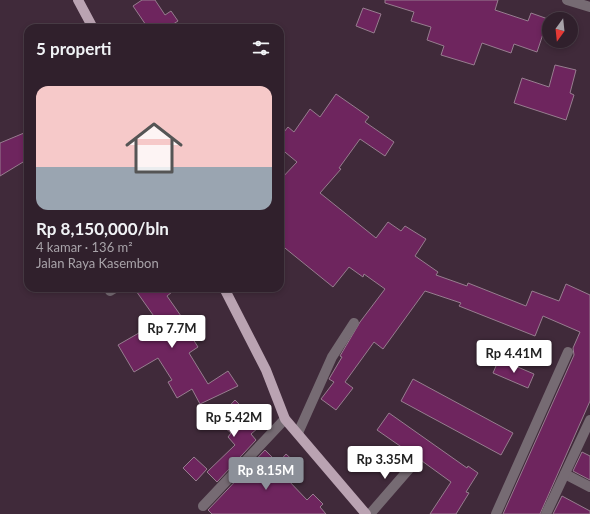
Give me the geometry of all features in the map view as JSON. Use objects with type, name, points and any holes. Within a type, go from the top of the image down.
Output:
[{"type":"main road","points":[[78,0],[91,24]]},
{"type":"main road","points":[[226,292],[266,370],[286,419],[366,514]]},
{"type":"street","points":[[567,0],[590,7]]},
{"type":"street","points":[[298,433],[332,357],[354,323]]},
{"type":"street","points":[[496,514],[568,352]]},
{"type":"street","points":[[203,506],[286,419]]},
{"type":"street","points":[[546,514],[590,420]]},
{"type":"street","points":[[370,514],[416,461]]},
{"type":"street","points":[[565,474],[590,487]]},
{"type":"building","points":[[142,0],[155,0],[165,15],[171,11],[178,21],[173,24],[145,24],[133,6]]},
{"type":"building","points":[[385,0],[498,0],[495,10],[528,21],[531,13],[542,17],[542,37],[537,52],[514,44],[511,53],[482,43],[474,65],[441,55],[444,46],[427,40],[431,27],[411,21],[414,12],[385,3]]},
{"type":"building","points":[[363,8],[381,14],[374,33],[356,26]]},
{"type":"building","points":[[555,65],[576,70],[570,93],[574,95],[566,120],[514,103],[522,78],[549,87]]},
{"type":"building","points":[[336,94],[369,117],[365,122],[394,142],[385,156],[360,139],[339,168],[341,169],[320,193],[376,238],[388,222],[401,231],[405,226],[426,239],[415,256],[438,272],[436,275],[467,286],[468,283],[526,306],[532,291],[559,301],[566,284],[590,295],[590,401],[540,514],[503,514],[574,355],[573,348],[580,332],[543,316],[535,336],[459,306],[461,303],[425,291],[383,349],[374,342],[345,382],[353,388],[336,410],[321,399],[334,382],[329,379],[342,357],[340,356],[360,322],[385,289],[364,274],[363,277],[349,267],[333,287],[284,247],[284,176],[297,162],[284,151],[284,132],[288,127],[294,132],[310,109],[320,117]]},
{"type":"building","points":[[24,133],[24,161],[0,176],[0,143]]},
{"type":"building","points":[[137,292],[172,292],[167,296],[188,326],[186,328],[198,347],[189,353],[208,384],[228,371],[238,386],[200,404],[192,389],[177,398],[168,382],[172,380],[158,358],[134,372],[118,345],[158,322]]},
{"type":"building","points":[[499,359],[534,374],[528,388],[493,373]]},
{"type":"building","points":[[413,379],[513,433],[501,455],[401,401]]},
{"type":"building","points":[[235,400],[244,409],[242,411],[258,428],[251,434],[256,440],[217,482],[207,472],[235,445],[228,437],[231,433],[216,420]]},
{"type":"building","points":[[389,413],[467,468],[468,466],[478,473],[466,492],[469,493],[456,514],[430,514],[451,482],[422,461],[420,456],[413,455],[377,430]]},
{"type":"building","points":[[265,450],[278,463],[286,454],[299,466],[287,479],[307,500],[313,494],[323,504],[320,507],[326,514],[212,514],[208,510]]},
{"type":"building","points":[[582,452],[590,456],[590,480],[573,471]]},
{"type":"building","points":[[194,457],[207,469],[196,481],[183,468]]},
{"type":"building","points":[[562,496],[590,511],[590,514],[553,514]]}]
